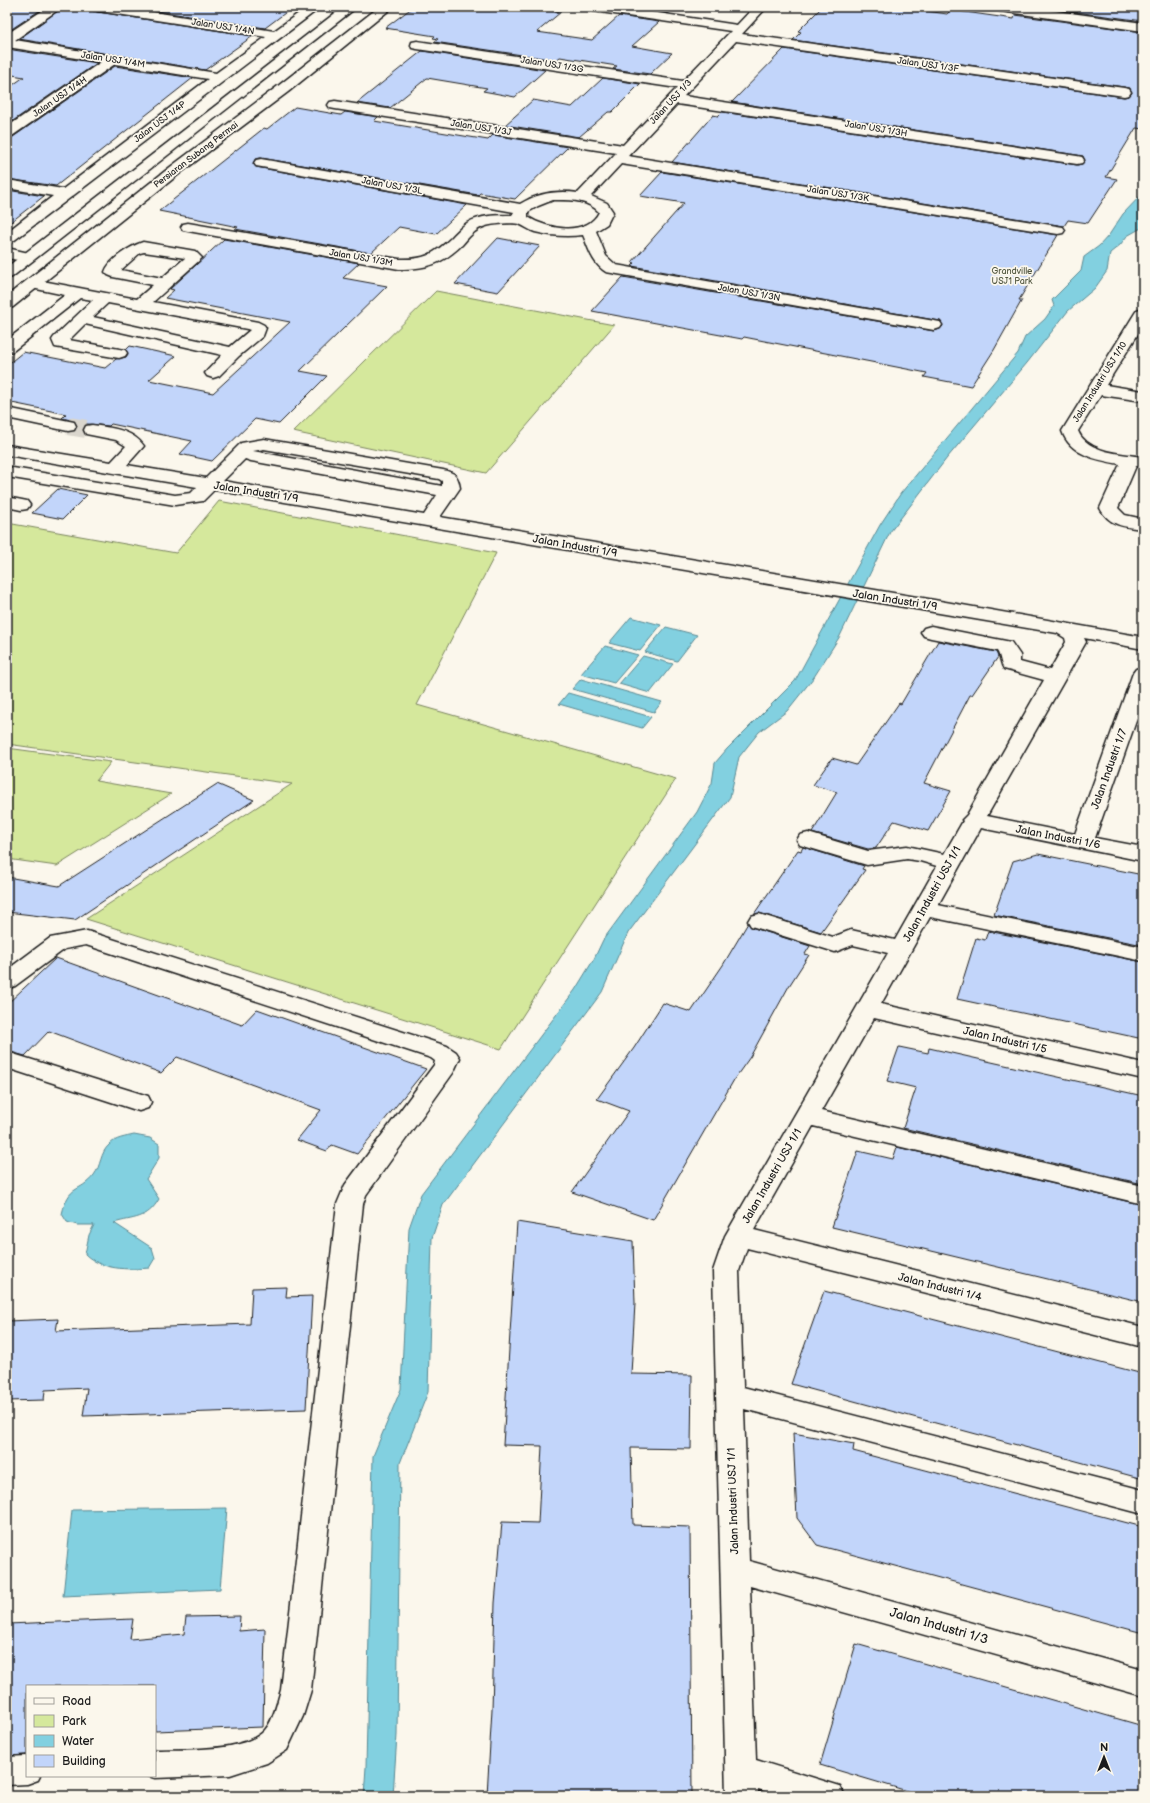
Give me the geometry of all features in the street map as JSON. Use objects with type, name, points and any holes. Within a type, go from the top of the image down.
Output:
[{"type":"street","points":[[7,40],[56,7]]},
{"type":"street","name":"Jalan USJ 1/4N","points":[[98,7],[278,35]]},
{"type":"street","name":"Jalan USJ 1/4P","points":[[7,239],[219,77],[315,7]]},
{"type":"street","name":"Persiaran Subang Permai","points":[[7,274],[350,7]]},
{"type":"street","name":"Persiaran Subang Permai","points":[[7,304],[174,171],[283,89],[387,7]]},
{"type":"street","name":"Jalan USJ 1/3F","points":[[593,7],[736,33],[1124,92]]},
{"type":"street","name":"Jalan USJ 1/3","points":[[582,197],[761,7]]},
{"type":"street","points":[[1000,7],[1143,27]]},
{"type":"street","name":"Jalan USJ 1/4M","points":[[7,43],[219,77]]},
{"type":"street","name":"Jalan USJ 1/3G","points":[[417,45],[686,86]]},
{"type":"street","name":"Jalan USJ 1/4H","points":[[7,133],[112,60]]},
{"type":"street","name":"Jalan USJ 1/3H","points":[[674,99],[1077,160]]},
{"type":"street","name":"Jalan USJ 1/3J","points":[[336,105],[622,154]]},
{"type":"street","name":"Jalan USJ 1/3K","points":[[622,154],[1058,230]]},
{"type":"street","name":"Jalan USJ 1/3L","points":[[261,163],[522,214]]},
{"type":"street","points":[[7,184],[64,194]]},
{"type":"street","points":[[553,196],[582,197],[602,206],[606,212],[605,219],[599,225],[573,232],[541,230],[529,225],[522,214],[529,203],[553,196]]},
{"type":"street","name":"Jalan USJ 1/3M","points":[[188,227],[399,264],[410,264],[440,257],[473,226],[484,222],[522,214]]},
{"type":"street","name":"Jalan USJ 1/3N","points":[[588,229],[594,240],[599,259],[604,265],[611,269],[934,325]]},
{"type":"street","points":[[7,253],[28,257]]},
{"type":"street","points":[[141,304],[165,283]]},
{"type":"street","points":[[32,284],[252,325],[258,328],[257,333],[213,373]]},
{"type":"street","points":[[7,348],[78,292]]},
{"type":"street","points":[[106,298],[60,340],[61,344],[119,353]]},
{"type":"street","name":"Jalan Industri USJ 1/10","points":[[1137,461],[1096,453],[1076,444],[1071,438],[1070,431],[1097,389],[1136,337],[1143,313]]},
{"type":"street","points":[[82,319],[233,354]]},
{"type":"street","points":[[1097,389],[1143,396]]},
{"type":"street","points":[[7,413],[68,426]]},
{"type":"street","points":[[92,430],[126,437],[132,440],[135,446],[116,468]]},
{"type":"street","name":"Jalan Industri 1/9","points":[[7,450],[428,520],[1143,643]]},
{"type":"street","points":[[7,472],[175,500],[188,499],[197,496],[240,454],[448,492],[428,520]]},
{"type":"street","points":[[1137,461],[1109,508],[1111,514],[1117,519],[1143,524]]},
{"type":"street","name":"Jalan Industri USJ 1/1","points":[[741,1783],[726,1271],[738,1236],[973,820],[1076,642],[1073,635],[1064,630]]},
{"type":"street","points":[[931,632],[1004,646],[1010,655],[1011,665],[1055,677]]},
{"type":"street","name":"Jalan Industri 1/7","points":[[1083,842],[1143,673]]},
{"type":"street","name":"Jalan Industri 1/6","points":[[973,820],[1143,854]]},
{"type":"street","points":[[808,840],[867,858],[910,853],[950,863]]},
{"type":"street","points":[[924,909],[1143,954]]},
{"type":"street","points":[[759,921],[835,945],[851,937],[901,949]]},
{"type":"street","points":[[7,981],[58,943],[87,938],[432,1049],[448,1058],[445,1067],[354,1192],[350,1204],[296,1690],[288,1716],[276,1740],[256,1753],[230,1761],[156,1764]]},
{"type":"street","name":"Jalan Industri 1/5","points":[[867,1009],[1143,1071]]},
{"type":"street","points":[[7,1060],[139,1102]]},
{"type":"street","points":[[806,1116],[1143,1195]]},
{"type":"street","name":"Jalan Industri 1/4","points":[[738,1236],[1143,1337]]},
{"type":"street","points":[[729,1394],[1143,1502]]},
{"type":"street","name":"Jalan Industri 1/3","points":[[735,1569],[1143,1683]]},
{"type":"street","points":[[7,1771],[26,1770]]},
{"type":"street","points":[[741,1783],[829,1796]]},
{"type":"green space","points":[[436,291],[614,325],[486,473],[293,432]]},
{"type":"green space","points":[[219,501],[496,553],[417,705],[676,779],[501,1049],[86,919],[292,784],[7,744],[7,523],[176,553]]},
{"type":"green space","points":[[7,748],[111,762],[96,781],[171,794],[57,866],[7,859]]},
{"type":"water","points":[[1143,193],[1143,227],[1127,236],[1120,245],[1110,253],[1107,271],[1095,288],[1068,311],[1027,363],[947,458],[890,532],[840,636],[814,677],[787,711],[759,732],[739,757],[730,797],[628,933],[602,992],[443,1205],[432,1238],[428,1392],[400,1463],[397,1735],[393,1796],[364,1796],[366,1767],[373,1456],[401,1389],[409,1228],[421,1194],[575,990],[594,959],[603,940],[697,812],[712,783],[715,763],[795,681],[880,525],[901,493],[1018,353],[1025,337],[1045,319],[1054,306],[1052,300],[1081,271],[1084,257],[1099,246],[1109,235],[1123,214]]},
{"type":"water","points":[[631,617],[661,625],[640,651],[609,643]]},
{"type":"water","points":[[666,627],[697,635],[677,661],[645,652]]},
{"type":"water","points":[[605,646],[638,655],[614,683],[581,674]]},
{"type":"water","points":[[643,656],[673,664],[650,693],[619,684]]},
{"type":"water","points":[[581,679],[662,702],[654,712],[572,689]]},
{"type":"water","points":[[568,693],[651,717],[642,728],[559,704]]},
{"type":"water","points":[[134,1135],[150,1138],[159,1144],[159,1158],[146,1179],[159,1199],[150,1211],[140,1217],[114,1223],[152,1248],[155,1258],[149,1268],[124,1269],[99,1263],[85,1254],[89,1235],[94,1225],[77,1225],[67,1222],[62,1214],[71,1193],[84,1185],[94,1175],[106,1148],[117,1139]]},
{"type":"water","points":[[227,1508],[220,1589],[63,1596],[72,1510]]},
{"type":"building","points":[[7,7],[45,7],[7,32]]},
{"type":"building","points":[[63,7],[91,7],[93,11],[98,12],[253,36],[205,70],[19,39]]},
{"type":"building","points":[[132,7],[293,7],[265,28]]},
{"type":"building","points":[[413,7],[529,7],[561,12],[537,32],[592,40],[619,16],[659,22],[632,46],[672,53],[650,74],[613,69],[617,66],[560,57],[556,60],[434,42],[438,39],[433,38],[435,36],[385,28]]},
{"type":"building","points":[[629,7],[675,7],[669,13]]},
{"type":"building","points":[[822,7],[899,7],[947,14],[951,10],[1014,19],[1015,15],[1143,32],[1143,129],[1136,128],[1106,177],[1117,179],[1088,223],[1068,220],[1064,226],[672,162],[713,115],[718,116],[722,112],[1077,165],[1082,164],[1085,161],[1083,156],[732,102],[784,49],[1124,97],[1129,96],[1132,93],[1130,88],[1124,87],[793,40],[801,32],[798,31]]},
{"type":"building","points":[[1038,7],[1143,7],[1143,21]]},
{"type":"building","points":[[7,49],[97,63],[7,125],[7,89],[24,77],[7,74]]},
{"type":"building","points":[[422,51],[545,70],[515,97],[483,91],[487,88],[427,78],[390,108],[357,103]]},
{"type":"building","points":[[115,66],[193,78],[56,186],[7,179],[7,138],[13,137]]},
{"type":"building","points":[[603,78],[640,84],[612,112],[608,112],[579,137],[505,125],[533,100],[572,107]]},
{"type":"building","points":[[295,107],[341,115],[345,112],[378,117],[374,121],[488,140],[493,135],[568,147],[515,199],[480,193],[478,195],[261,158],[255,159],[253,164],[256,167],[467,205],[436,234],[399,227],[371,253],[235,229],[238,227],[159,211],[264,128],[267,129]]},
{"type":"building","points":[[662,172],[1058,235],[1019,300],[1022,300],[994,350],[971,386],[924,377],[927,373],[744,337],[742,339],[592,311],[623,277],[934,331],[943,326],[940,321],[632,266],[635,263],[632,262],[684,203],[640,196]]},
{"type":"building","points":[[7,190],[44,196],[7,225]]},
{"type":"building","points":[[498,238],[540,246],[498,292],[455,284]]},
{"type":"building","points":[[224,239],[359,263],[343,278],[387,286],[300,371],[327,376],[279,424],[255,419],[212,461],[180,454],[192,441],[111,424],[109,426],[87,424],[62,418],[66,414],[7,402],[7,365],[23,352],[105,368],[116,359],[126,357],[128,354],[126,350],[130,346],[176,356],[149,380],[213,393],[290,322],[165,298],[174,290],[170,289]]},
{"type":"building","points":[[58,489],[87,495],[63,519],[32,513]]},
{"type":"building","points":[[938,641],[996,652],[998,657],[972,695],[970,695],[924,783],[951,791],[928,831],[894,821],[876,848],[868,849],[812,833],[837,792],[813,785],[832,758],[856,765],[899,703],[901,704]]},
{"type":"building","points":[[217,784],[254,800],[75,920],[7,912],[7,877],[59,886]]},
{"type":"building","points":[[803,847],[864,866],[862,869],[865,870],[821,932],[759,913],[754,914],[798,850],[801,851]]},
{"type":"building","points":[[1038,854],[1143,875],[1143,945],[994,915],[1013,861]]},
{"type":"building","points":[[748,923],[751,927],[810,946],[805,954],[809,955],[789,986],[750,1057],[735,1078],[653,1220],[572,1192],[629,1111],[597,1099],[634,1048],[663,1003],[691,1012],[723,965]]},
{"type":"building","points":[[988,931],[1143,962],[1143,1039],[957,999],[976,938],[985,940]]},
{"type":"building","points":[[56,958],[242,1025],[257,1009],[426,1069],[357,1154],[332,1145],[327,1151],[297,1140],[321,1110],[177,1057],[161,1073],[49,1031],[25,1056],[7,1051],[7,1004]]},
{"type":"building","points":[[899,1047],[928,1053],[929,1048],[1143,1096],[1143,1184],[903,1128],[916,1088],[887,1081]]},
{"type":"building","points":[[897,1147],[1143,1205],[1143,1302],[832,1227],[858,1151],[893,1159]]},
{"type":"building","points":[[517,1222],[633,1241],[635,1303],[631,1374],[692,1375],[691,1449],[631,1448],[633,1525],[690,1527],[692,1796],[487,1796],[492,1709],[495,1603],[502,1522],[538,1523],[542,1446],[503,1445]]},
{"type":"building","points":[[287,1287],[286,1297],[312,1296],[306,1409],[83,1416],[87,1388],[45,1390],[44,1400],[7,1401],[7,1321],[58,1319],[56,1331],[250,1324],[252,1288]]},
{"type":"building","points":[[824,1291],[1143,1374],[1143,1479],[791,1384]]},
{"type":"building","points":[[793,1433],[854,1444],[853,1451],[1143,1527],[1143,1633],[817,1545],[797,1518]]},
{"type":"building","points":[[240,1616],[239,1631],[265,1629],[263,1727],[156,1731],[156,1685],[26,1685],[26,1755],[7,1756],[7,1624],[133,1619],[130,1639],[184,1634],[186,1617]]},
{"type":"building","points":[[856,1644],[1143,1726],[1143,1796],[924,1796],[820,1765]]},
{"type":"tunnel","points":[[68,426],[92,430]]},
{"type":"park label","name":"Grandville USJ1 Park","points":[[1012,276]]}]
